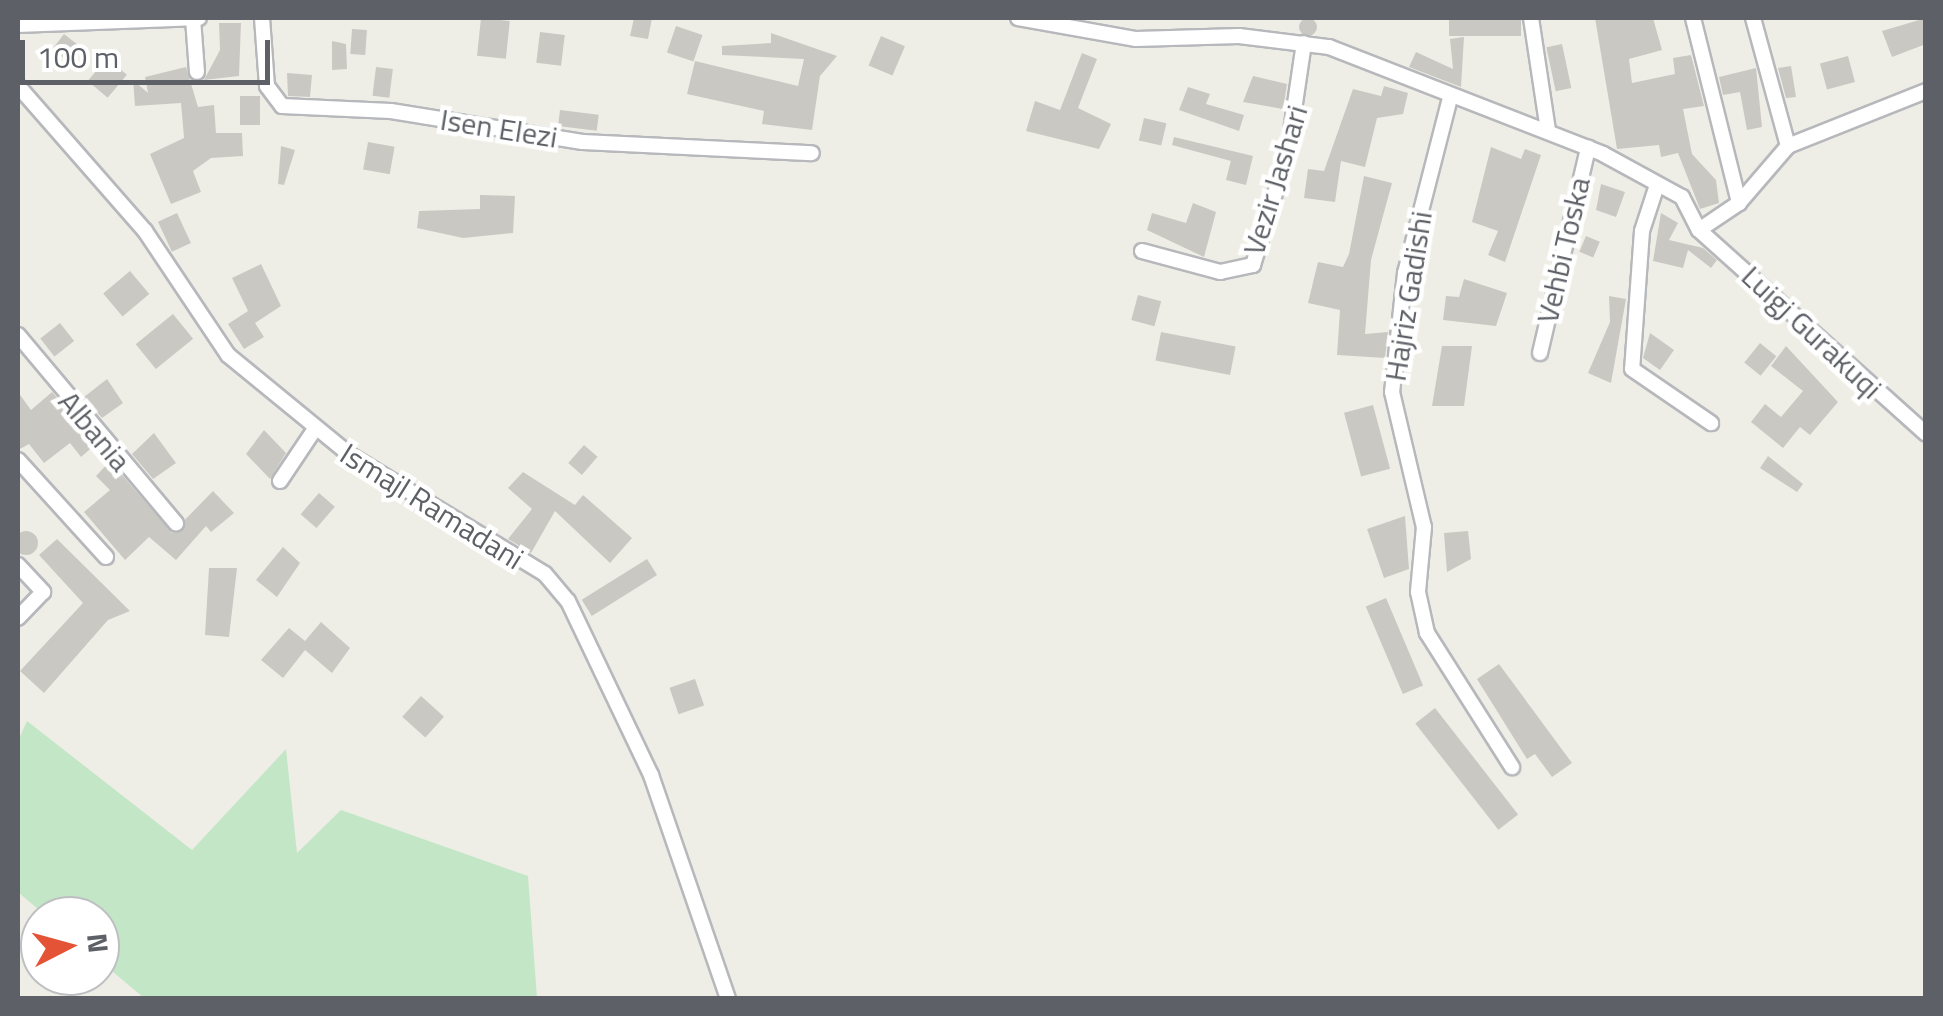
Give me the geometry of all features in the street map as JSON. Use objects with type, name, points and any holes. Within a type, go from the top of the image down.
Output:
[{"type":"street","points":[[18,24],[196,18],[197,72]]},
{"type":"street","name":"Isen Elezi","points":[[262,18],[267,86],[282,106],[391,111],[583,142],[812,153]]},
{"type":"street","points":[[1018,18],[1136,40],[1304,43],[1548,130],[1588,148],[1682,198],[1699,230],[1740,202],[1788,146],[1926,91]]},
{"type":"street","points":[[1531,18],[1548,130]]},
{"type":"street","points":[[1693,18],[1740,202]]},
{"type":"street","points":[[1754,18],[1788,146]]},
{"type":"street","name":"Vezir Jashari","points":[[1142,251],[1220,272],[1253,265],[1288,151],[1304,43]]},
{"type":"street","name":"Ismajl Ramadani","points":[[18,86],[144,231],[228,355],[315,429],[544,574],[568,601],[651,775],[728,998]]},
{"type":"street","name":"Hajriz Gadishi","points":[[1450,98],[1405,273],[1392,392],[1424,527],[1418,592],[1427,633],[1512,768]]},
{"type":"street","name":"Vehbi Toska","points":[[1540,353],[1588,148]]},
{"type":"street","points":[[1656,185],[1642,230],[1632,369],[1710,423]]},
{"type":"street","name":"Luigj Gurakuqi","points":[[1699,230],[1926,434]]},
{"type":"street","name":"Albania","points":[[18,336],[176,524]]},
{"type":"street","points":[[280,481],[315,429]]},
{"type":"street","points":[[18,460],[106,557]]},
{"type":"street","points":[[18,565],[43,592],[18,618]]},
{"type":"green space","points":[[27,721],[192,850],[286,749],[297,853],[341,810],[528,876],[537,998],[144,998],[120,978],[120,896],[23,896],[18,892],[18,741]]},
{"type":"building","points":[[481,18],[510,21],[506,59],[477,56]]},
{"type":"building","points":[[634,18],[652,18],[648,39],[630,36]]},
{"type":"building","points":[[1308,18],[1317,27],[1308,36],[1299,27]]},
{"type":"building","points":[[1449,18],[1521,18],[1521,36],[1449,36]]},
{"type":"building","points":[[1595,18],[1653,18],[1662,50],[1629,59],[1632,83],[1675,74],[1673,58],[1691,55],[1704,106],[1683,109],[1692,154],[1716,180],[1719,203],[1700,209],[1678,153],[1661,157],[1659,145],[1617,149]]},
{"type":"building","points":[[1926,18],[1926,44],[1892,57],[1882,31]]},
{"type":"building","points":[[219,23],[241,23],[239,76],[204,80],[220,50]]},
{"type":"building","points":[[676,26],[702,35],[693,62],[667,52]]},
{"type":"building","points":[[352,29],[367,30],[365,55],[350,54]]},
{"type":"building","points":[[540,32],[565,35],[561,66],[536,63]]},
{"type":"building","points":[[771,33],[837,56],[820,76],[812,130],[762,124],[764,111],[687,94],[695,61],[798,86],[804,59],[722,55],[722,46],[771,43]]},
{"type":"building","points":[[64,34],[83,49],[71,64],[52,49]]},
{"type":"building","points":[[881,36],[905,46],[892,76],[868,65]]},
{"type":"building","points":[[1464,37],[1461,87],[1409,67],[1416,52],[1453,69],[1450,39]]},
{"type":"building","points":[[332,41],[346,44],[347,69],[332,70]]},
{"type":"building","points":[[1562,44],[1571,88],[1556,91],[1546,47]]},
{"type":"building","points":[[1082,53],[1097,59],[1078,108],[1111,124],[1099,149],[1026,131],[1035,101],[1060,110]]},
{"type":"building","points":[[1848,56],[1855,82],[1827,90],[1820,64]]},
{"type":"building","points":[[107,58],[127,75],[108,98],[88,81]]},
{"type":"building","points":[[1791,66],[1796,97],[1786,98],[1778,68]]},
{"type":"building","points":[[186,67],[198,107],[214,105],[216,133],[242,133],[243,156],[211,158],[193,171],[201,192],[171,204],[150,154],[184,138],[181,103],[135,106],[133,80],[148,93],[145,77]]},
{"type":"building","points":[[376,67],[393,69],[389,98],[372,96]]},
{"type":"building","points":[[1756,68],[1762,127],[1747,130],[1740,92],[1723,95],[1719,77]]},
{"type":"building","points":[[287,73],[312,75],[310,97],[288,96]]},
{"type":"building","points":[[1253,76],[1287,84],[1283,109],[1243,102]]},
{"type":"building","points":[[1384,86],[1408,93],[1403,114],[1377,118],[1365,167],[1341,161],[1335,202],[1304,198],[1308,169],[1324,171],[1353,89],[1381,96]]},
{"type":"building","points":[[1188,87],[1210,94],[1206,104],[1244,115],[1239,131],[1179,110]]},
{"type":"building","points":[[240,96],[260,96],[260,125],[240,125]]},
{"type":"building","points":[[560,110],[599,115],[597,131],[558,126]]},
{"type":"building","points":[[1144,118],[1166,123],[1161,146],[1139,140]]},
{"type":"building","points":[[1174,137],[1253,156],[1246,185],[1226,180],[1231,161],[1172,145]]},
{"type":"building","points":[[368,142],[395,147],[390,174],[363,170]]},
{"type":"building","points":[[281,146],[295,150],[284,185],[278,184]]},
{"type":"building","points":[[1491,147],[1521,159],[1525,149],[1541,155],[1505,262],[1488,255],[1498,231],[1472,222]]},
{"type":"building","points":[[1364,176],[1392,183],[1371,260],[1365,334],[1388,332],[1385,358],[1337,355],[1340,310],[1308,303],[1318,262],[1343,267],[1349,254]]},
{"type":"building","points":[[1601,184],[1625,192],[1616,217],[1596,210]]},
{"type":"building","points":[[480,195],[515,196],[513,233],[463,238],[417,228],[419,211],[480,209]]},
{"type":"building","points":[[1193,203],[1216,212],[1204,257],[1147,230],[1152,213],[1186,223]]},
{"type":"building","points":[[177,213],[191,243],[172,252],[158,222]]},
{"type":"building","points":[[1661,213],[1678,223],[1669,240],[1703,248],[1717,260],[1711,268],[1688,250],[1683,268],[1653,261]]},
{"type":"building","points":[[1586,236],[1600,242],[1593,258],[1579,252]]},
{"type":"building","points":[[261,264],[281,306],[255,323],[264,337],[244,349],[228,324],[248,311],[232,278]]},
{"type":"building","points":[[130,271],[149,294],[122,316],[103,293]]},
{"type":"building","points":[[1464,279],[1507,293],[1496,326],[1443,320],[1446,296],[1459,297]]},
{"type":"building","points":[[1138,295],[1161,301],[1154,326],[1131,320]]},
{"type":"building","points":[[1609,296],[1626,299],[1611,383],[1588,373],[1610,322]]},
{"type":"building","points":[[173,314],[193,339],[156,369],[136,344]]},
{"type":"building","points":[[60,323],[74,341],[54,357],[40,338]]},
{"type":"building","points":[[1161,332],[1236,347],[1230,375],[1155,360]]},
{"type":"building","points":[[1650,333],[1674,350],[1660,370],[1643,358]]},
{"type":"building","points":[[1760,343],[1776,356],[1761,376],[1744,362]]},
{"type":"building","points":[[1442,346],[1472,346],[1464,406],[1432,406]]},
{"type":"building","points":[[1786,346],[1838,402],[1810,435],[1800,427],[1783,448],[1751,422],[1765,404],[1781,417],[1803,391],[1771,366]]},
{"type":"building","points":[[107,379],[123,403],[102,418],[84,397]]},
{"type":"building","points":[[18,392],[31,410],[52,392],[96,444],[81,457],[70,443],[44,463],[29,444],[18,450]]},
{"type":"building","points":[[1373,405],[1390,469],[1361,477],[1344,413]]},
{"type":"building","points":[[264,430],[286,453],[270,479],[246,454]]},
{"type":"building","points":[[154,433],[176,463],[153,479],[132,454]]},
{"type":"building","points":[[584,445],[598,457],[582,475],[568,463]]},
{"type":"building","points":[[1768,456],[1803,484],[1797,492],[1760,468]]},
{"type":"building","points":[[110,461],[172,533],[213,491],[234,513],[211,532],[206,526],[176,560],[149,537],[125,560],[84,512],[110,490],[96,476]]},
{"type":"building","points":[[523,472],[575,505],[583,495],[632,538],[610,563],[555,511],[531,553],[508,539],[532,509],[508,488]]},
{"type":"building","points":[[319,493],[335,507],[316,528],[301,514]]},
{"type":"building","points":[[1405,516],[1409,569],[1384,578],[1367,529]]},
{"type":"building","points":[[26,531],[38,543],[26,555],[14,543]]},
{"type":"building","points":[[1468,531],[1471,559],[1447,572],[1444,533]]},
{"type":"building","points":[[57,539],[130,611],[108,620],[44,693],[20,671],[83,603],[39,555]]},
{"type":"building","points":[[283,547],[300,563],[277,597],[256,580]]},
{"type":"building","points":[[647,559],[657,575],[592,616],[582,600]]},
{"type":"building","points":[[209,568],[237,568],[229,637],[205,635]]},
{"type":"building","points":[[1386,598],[1423,685],[1403,694],[1366,607]]},
{"type":"building","points":[[321,622],[350,648],[332,673],[305,650],[283,678],[261,660],[289,628],[305,641]]},
{"type":"building","points":[[1499,664],[1572,763],[1552,777],[1535,754],[1527,759],[1477,679]]},
{"type":"building","points":[[695,679],[704,705],[679,714],[669,688]]},
{"type":"building","points":[[421,696],[444,717],[425,738],[402,717]]},
{"type":"building","points":[[1435,708],[1518,814],[1498,830],[1415,723]]}]
